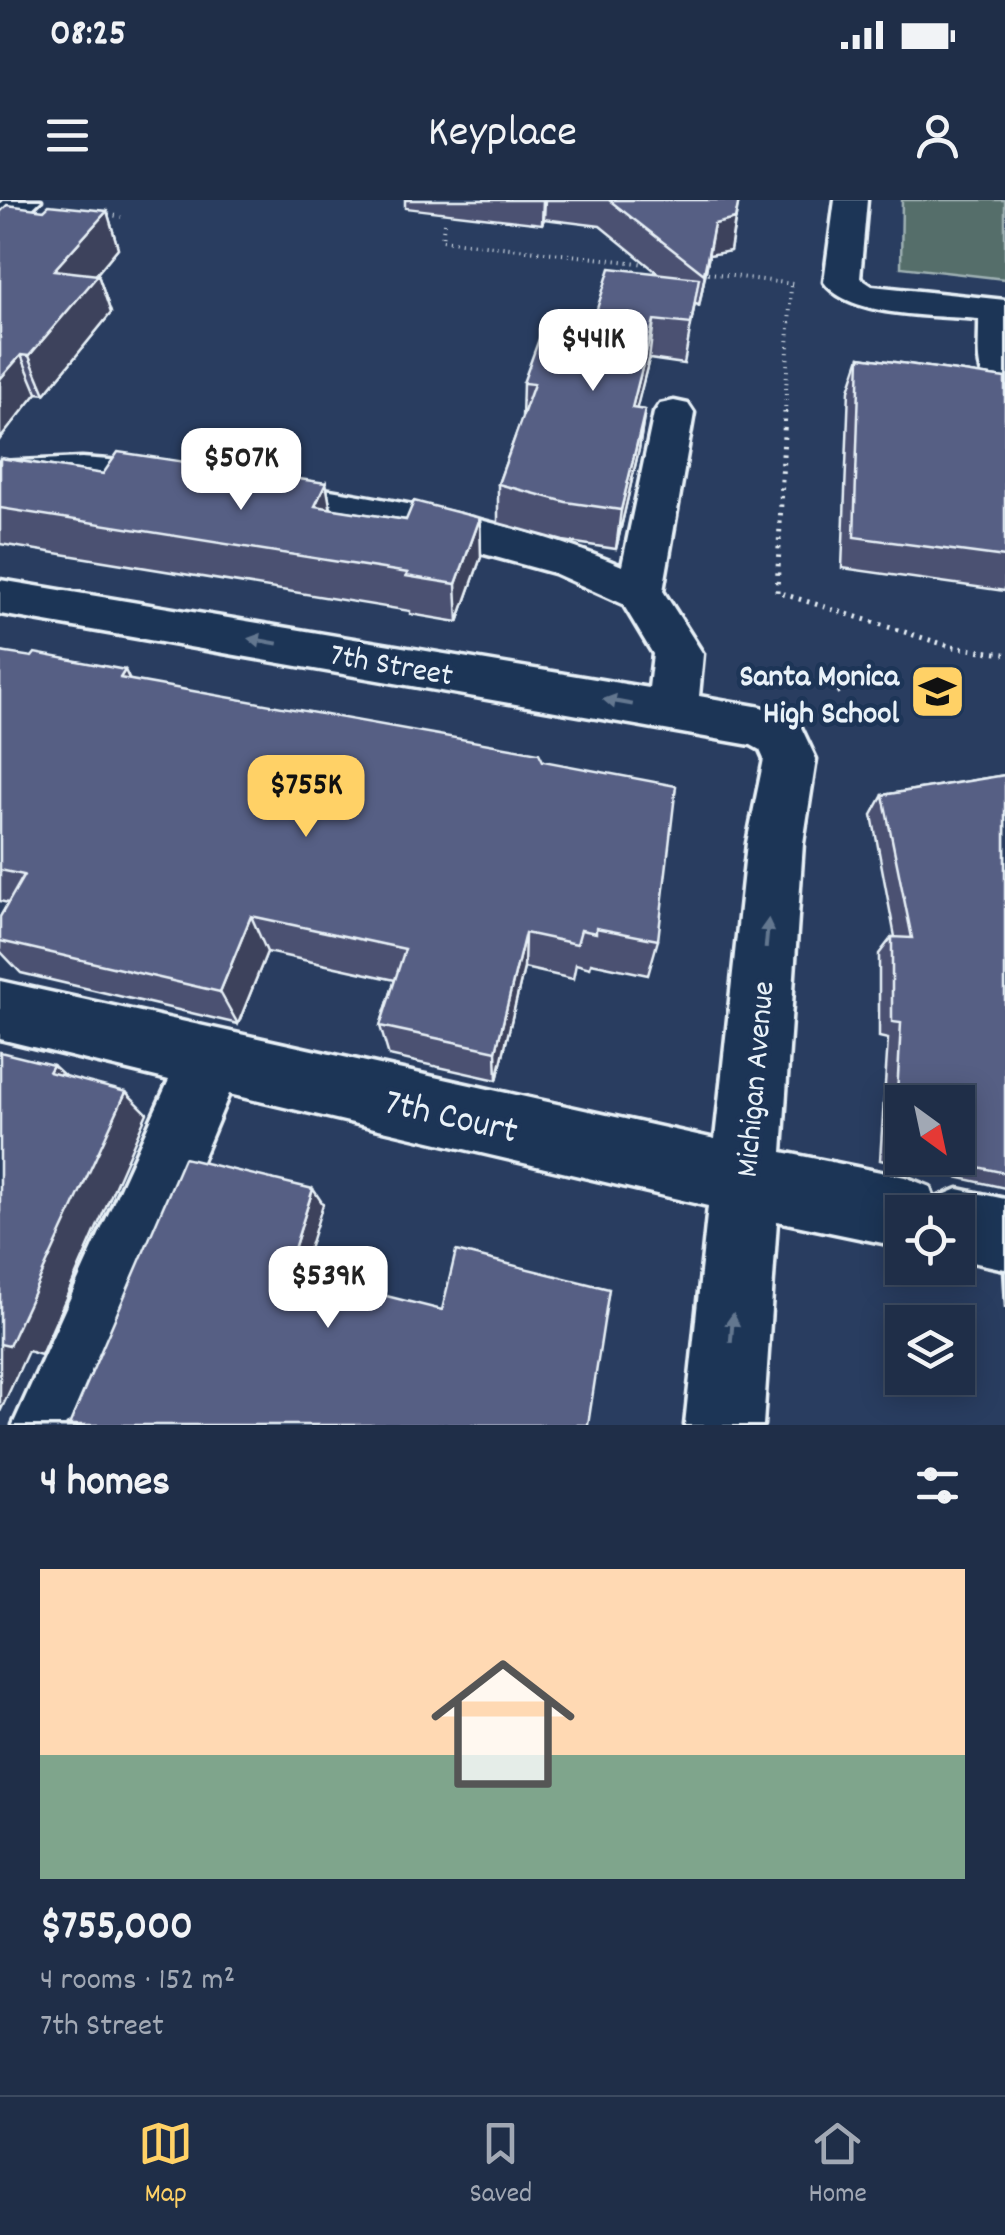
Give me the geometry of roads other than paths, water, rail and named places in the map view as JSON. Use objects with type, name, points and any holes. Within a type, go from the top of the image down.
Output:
[{"type":"street","points":[[0,220],[25,200]]},
{"type":"street","points":[[851,200],[842,282],[862,296],[1001,310],[1000,376],[1005,382]]},
{"type":"street","points":[[640,592],[674,413]]},
{"type":"street","points":[[0,476],[82,471],[153,476],[385,513],[570,561],[640,592],[678,654],[672,711]]},
{"type":"street","name":"7th Street","points":[[0,597],[760,726],[781,737]]},
{"type":"street","name":"Michigan Avenue","points":[[724,1425],[775,843],[790,759],[781,737]]},
{"type":"street","name":"7th Court","points":[[0,1010],[664,1163],[885,1208]]},
{"type":"street","points":[[52,1425],[211,1059]]},
{"type":"street","points":[[975,1228],[1005,1234]]},
{"type":"place","name":"Santa Monica High School","points":[[938,692]]}]
